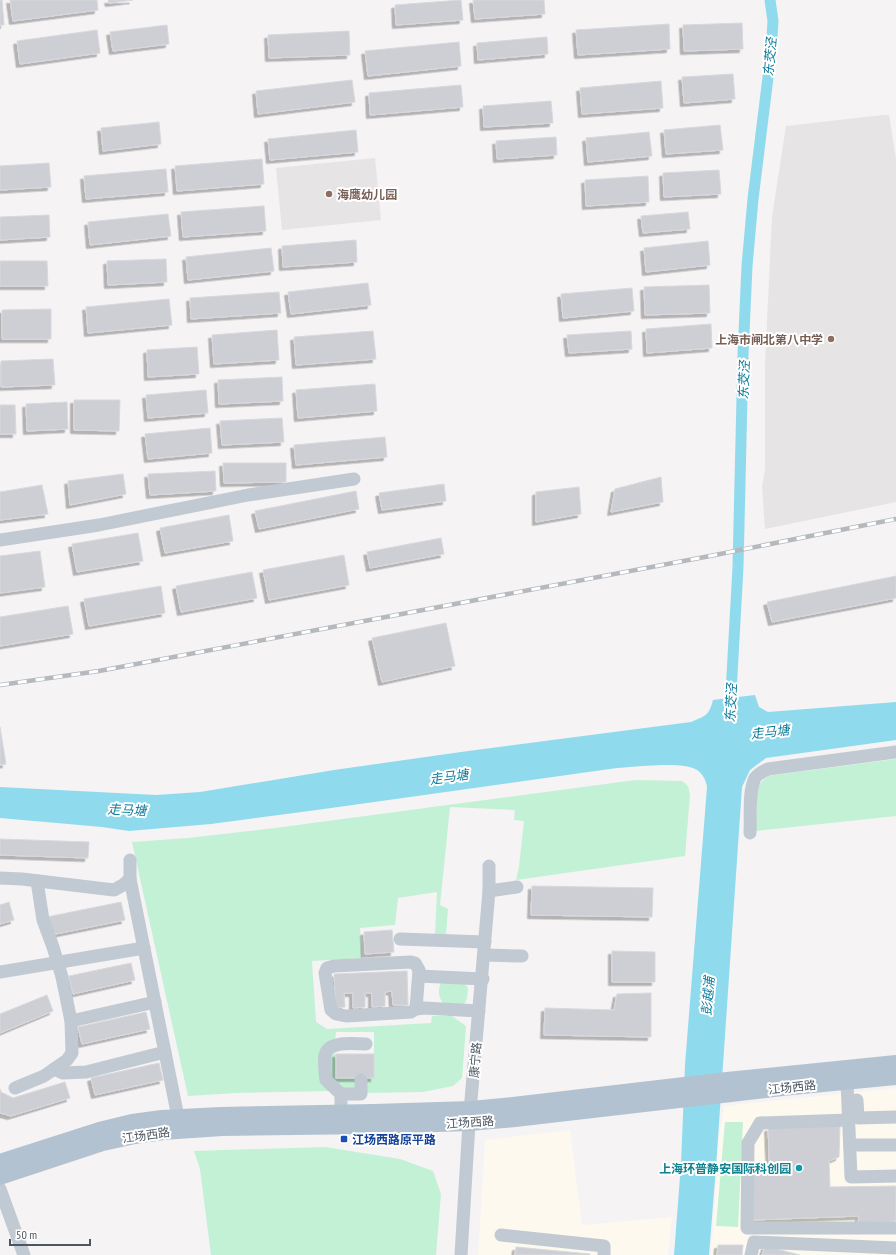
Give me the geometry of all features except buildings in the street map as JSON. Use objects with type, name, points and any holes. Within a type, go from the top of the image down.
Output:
[{"type":"main road","name":"江场西路","points":[[0,1177],[103,1143],[163,1132],[222,1128],[365,1126],[470,1116],[513,1105],[660,1095],[724,1088],[896,1063]]},
{"type":"main road","name":"江场西路","points":[[724,1088],[896,1077]]},
{"type":"main road","name":"江场西路","points":[[0,1162],[99,1130],[132,1122],[178,1117],[341,1113],[470,1116]]},
{"type":"street","points":[[0,540],[99,525],[248,495],[354,480]]},
{"type":"street","points":[[750,832],[752,788],[756,777],[761,772],[768,769],[896,752]]},
{"type":"street","points":[[130,860],[130,879],[178,1117]]},
{"type":"street","name":"康宁路","points":[[461,1255],[470,1116],[490,891],[489,866]]},
{"type":"street","points":[[0,878],[22,879],[114,890],[130,879]]},
{"type":"street","points":[[15,1088],[44,1076],[67,1060],[72,1054],[71,1021],[54,947],[42,920],[37,881]]},
{"type":"street","points":[[490,891],[517,887]]},
{"type":"street","points":[[400,939],[485,949],[522,956]]},
{"type":"street","points":[[0,972],[144,948]]},
{"type":"street","points":[[416,1009],[419,976],[418,967],[415,963],[334,966],[327,968],[325,973],[331,1010],[336,1014],[346,1016],[411,1012],[416,1009],[479,1011]]},
{"type":"street","points":[[419,976],[483,979]]},
{"type":"street","points":[[71,1021],[155,1002]]},
{"type":"street","points":[[362,1080],[361,1094],[341,1094],[326,1080],[325,1054],[328,1050],[338,1044],[366,1044]]},
{"type":"street","points":[[54,1069],[63,1073],[86,1072],[165,1052]]},
{"type":"street","points":[[852,1081],[858,1118],[896,1118]]},
{"type":"street","points":[[852,1081],[849,1120],[851,1177],[896,1176]]},
{"type":"street","points":[[341,1094],[341,1113]]},
{"type":"street","points":[[849,1120],[760,1123],[748,1142],[747,1228],[896,1228]]},
{"type":"street","points":[[850,1145],[896,1145]]},
{"type":"street","points":[[0,1189],[24,1255]]},
{"type":"street","points":[[501,1235],[604,1246],[604,1255]]},
{"type":"street","points":[[751,1255],[754,1242],[896,1248]]},
{"type":"shaded area","name":"上海市闸北第八中学","points":[[889,115],[896,159],[896,502],[765,529],[762,486],[765,470],[765,364],[772,217],[786,126]]},
{"type":"shaded area","name":"海鹰幼儿园","points":[[375,158],[381,220],[282,230],[276,168]]},
{"type":"shaded area","points":[[896,1088],[896,1255],[711,1255],[720,1130],[724,1106]]},
{"type":"shaded area","points":[[570,1130],[582,1225],[672,1217],[668,1255],[478,1255],[485,1140]]},
{"type":"green space","points":[[896,759],[896,816],[756,831],[757,787],[767,776]]},
{"type":"green space","points":[[636,780],[682,781],[688,786],[690,795],[685,856],[516,880],[519,867],[524,821],[514,820],[515,810],[450,807],[440,905],[448,909],[446,934],[435,934],[437,892],[398,898],[395,925],[360,928],[362,958],[312,961],[316,1022],[327,1029],[431,1023],[432,1016],[452,1016],[466,1026],[462,1078],[453,1086],[423,1092],[364,1093],[364,1078],[374,1054],[374,1032],[336,1032],[335,1041],[320,1053],[320,1083],[329,1091],[235,1093],[188,1096],[132,842],[188,838],[275,828]]},
{"type":"green space","points":[[441,982],[465,984],[468,988],[465,1003],[461,1005],[443,1003],[439,993]]},
{"type":"green space","points":[[331,1054],[336,1054],[357,1078],[357,1091],[343,1091],[331,1079]]},
{"type":"green space","points":[[725,1122],[743,1122],[738,1227],[716,1226]]},
{"type":"green space","points":[[325,1147],[400,1159],[433,1171],[441,1194],[436,1255],[211,1255],[200,1169],[194,1151]]},
{"type":"water","points":[[755,695],[759,707],[768,712],[896,702],[896,740],[766,758],[750,770],[742,787],[709,1255],[674,1255],[681,1164],[685,1065],[707,787],[703,776],[697,770],[680,765],[617,768],[211,824],[129,831],[102,827],[0,818],[0,787],[156,795],[200,792],[334,770],[691,722],[706,715],[713,700]]},
{"type":"waterway","name":"东茭泾","points":[[730,711],[738,567],[743,355],[747,266],[753,199],[771,53],[773,21],[770,0]]},
{"type":"railway","points":[[0,685],[99,671],[710,556],[896,519]]},
{"type":"place","name":"海鹰幼儿园","points":[[329,194]]},
{"type":"place","name":"上海市闸北第八中学","points":[[831,339]]},
{"type":"place","name":"江场西路原平路","points":[[344,1139]]},
{"type":"place","name":"上海环普静安国际科创园","points":[[799,1168]]},
{"type":"water label","name":"走马塘","points":[[770,732]]},
{"type":"water label","name":"走马塘","points":[[449,777]]},
{"type":"water label","name":"走马塘","points":[[127,810]]},
{"type":"water label","name":"彭越浦","points":[[708,996]]}]
